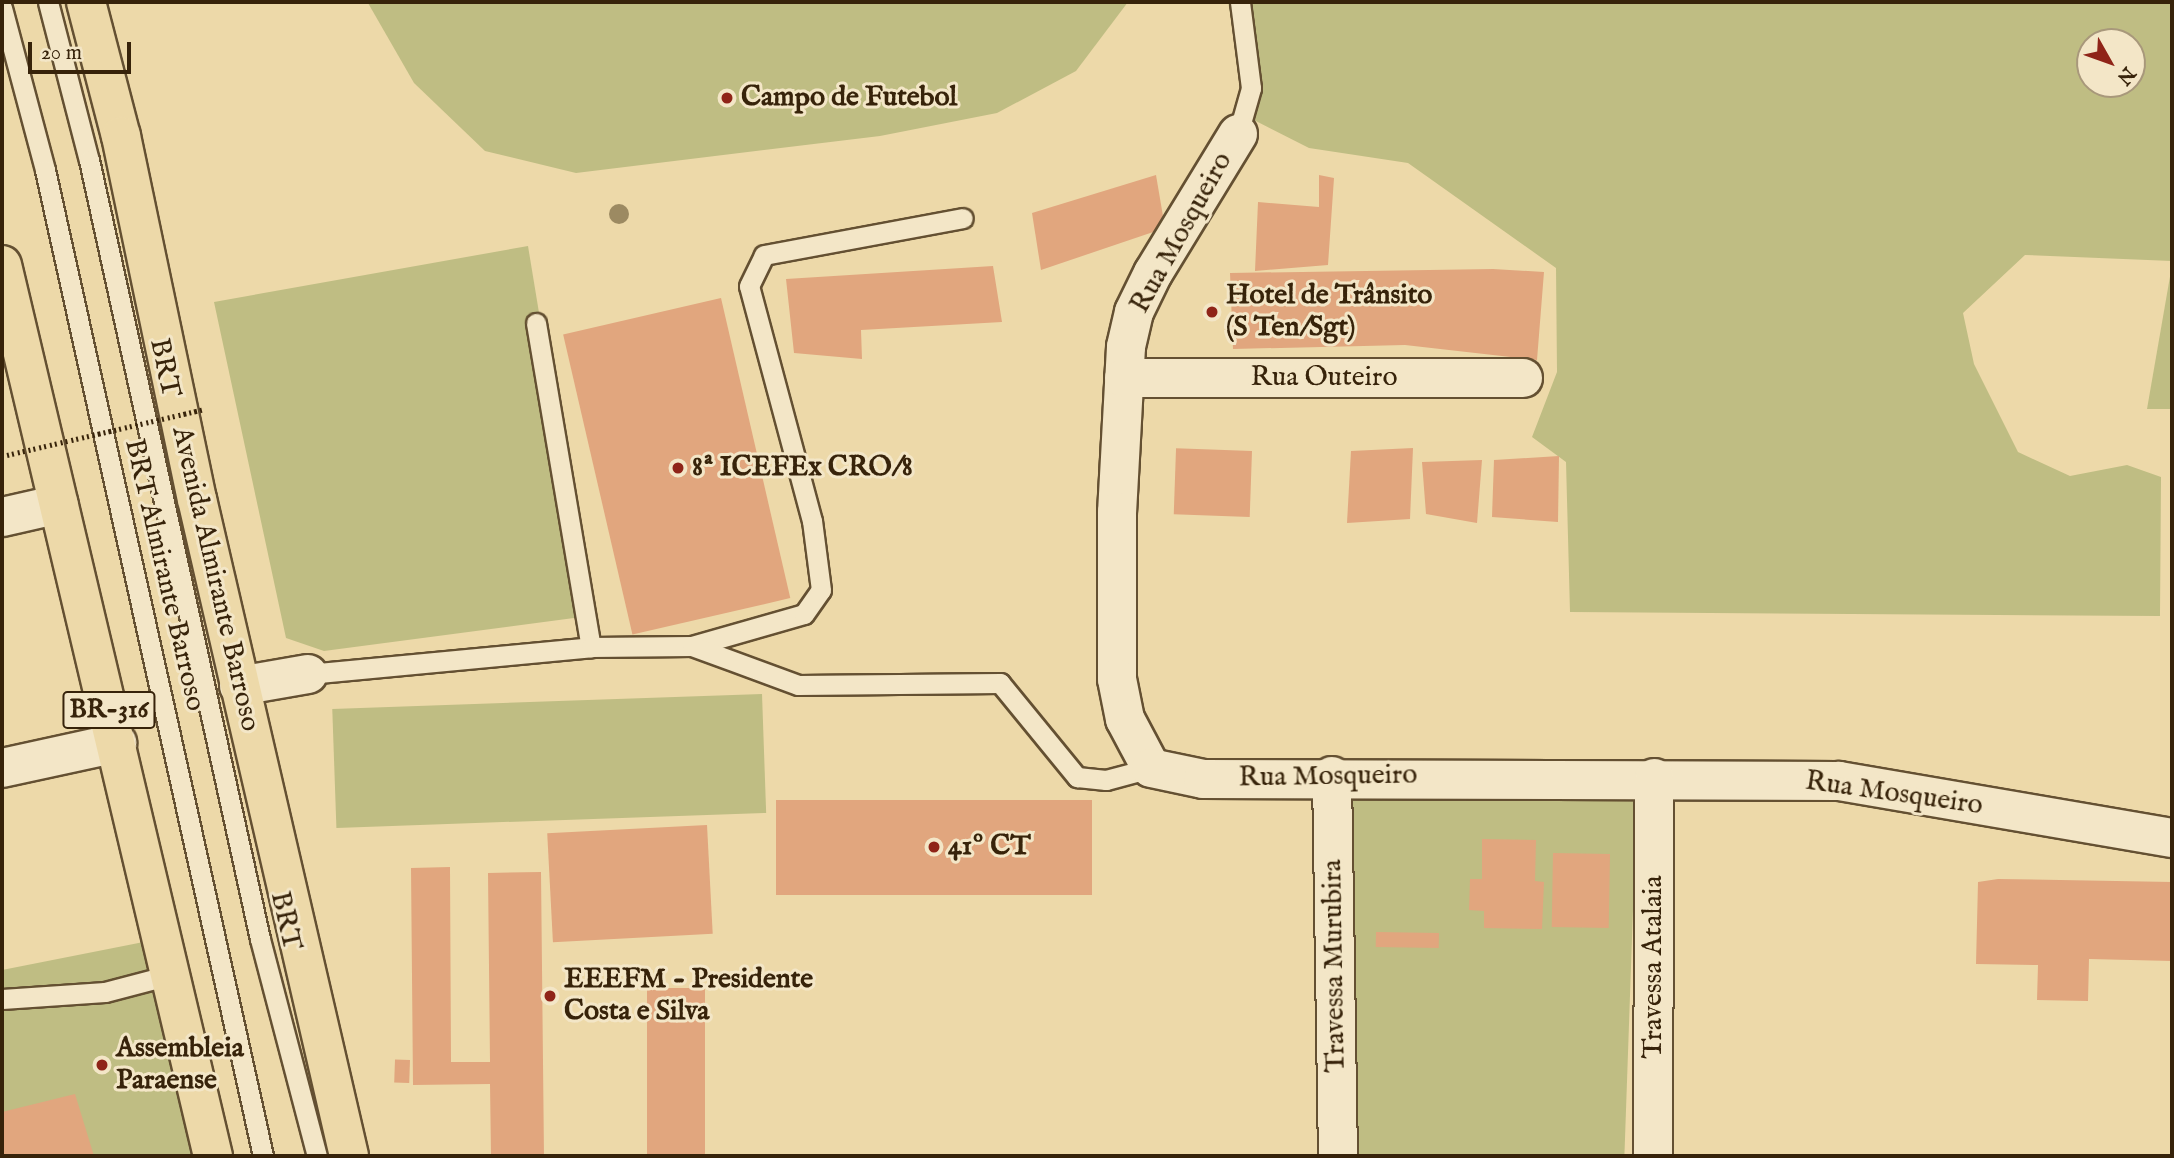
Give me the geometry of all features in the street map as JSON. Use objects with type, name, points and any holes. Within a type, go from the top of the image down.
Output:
[{"type":"highway","name":"Avenida Almirante Barroso","points":[[86,2],[121,136],[338,1153]]},
{"type":"highway","name":"BR-316","points":[[2,265],[213,1156]]},
{"type":"street","name":"Rua Mosqueiro","points":[[1238,134],[1134,312],[1124,378],[1117,679],[1125,719],[1151,768],[1203,779],[1332,776],[1839,781],[2172,838]]},
{"type":"street","name":"Rua Outeiro","points":[[1124,378],[1523,379]]},
{"type":"street","points":[[2,517],[59,504]]},
{"type":"street","points":[[239,686],[308,674]]},
{"type":"street","points":[[2,768],[117,743]]},
{"type":"street","name":"Travessa Murubira","points":[[1332,776],[1338,1156]]},
{"type":"street","name":"Travessa Atalaia","points":[[1653,1156],[1654,778]]},
{"type":"lane","name":"BRT","points":[[48,2],[89,160],[260,939],[338,1153]]},
{"type":"lane","points":[[1238,134],[1251,88],[1240,2]]},
{"type":"lane","name":"BRT Almirante Barroso","points":[[2,8],[45,170],[264,1156]]},
{"type":"lane","points":[[308,674],[591,647],[692,646],[804,614],[821,590],[812,521],[750,286],[764,255],[963,218]]},
{"type":"lane","points":[[536,323],[591,647]]},
{"type":"lane","points":[[692,646],[798,685],[1000,684],[1077,777],[1106,780],[1151,768]]},
{"type":"lane","points":[[2,999],[105,992],[170,975]]},
{"type":"path","points":[[8,455],[204,408]]},
{"type":"shaded area","name":"Campo de Futebol","points":[[1128,2],[1076,71],[997,113],[880,136],[576,173],[485,151],[414,83],[368,3]]},
{"type":"shaded area","points":[[1228,2],[2172,2],[2172,261],[2025,255],[1963,313],[1974,364],[2018,452],[2070,476],[2127,465],[2161,477],[2160,616],[1570,612],[1566,462],[1532,437],[1557,372],[1556,268],[1408,163],[1309,148],[1250,118]]},
{"type":"shaded area","points":[[528,246],[589,616],[324,651],[286,638],[214,302]]},
{"type":"shaded area","points":[[2172,265],[2172,409],[2147,409]]},
{"type":"shaded area","points":[[762,694],[766,813],[336,828],[332,709]]},
{"type":"shaded area","points":[[1352,790],[1637,800],[1624,1156],[1339,1156]]},
{"type":"shaded area","name":"Assembleia Paraense","points":[[174,936],[223,1156],[2,1156],[2,970]]},
{"type":"building","points":[[1156,175],[1165,228],[1041,270],[1032,213]]},
{"type":"building","points":[[1319,175],[1334,178],[1328,265],[1255,271],[1258,202],[1319,207]]},
{"type":"building","points":[[993,266],[1002,322],[861,330],[862,359],[794,353],[786,279]]},
{"type":"building","points":[[1493,269],[1544,272],[1537,360],[1405,345],[1233,349],[1230,273]]},
{"type":"building","name":"8ª ICEFEx CRO/8","points":[[721,298],[790,598],[632,635],[563,334]]},
{"type":"building","points":[[1176,448],[1252,451],[1250,517],[1174,514]]},
{"type":"building","points":[[1413,448],[1410,519],[1347,523],[1351,451]]},
{"type":"building","points":[[1559,456],[1558,522],[1492,517],[1494,460]]},
{"type":"building","points":[[1482,460],[1477,523],[1426,514],[1422,462]]},
{"type":"building","name":"41º CT","points":[[776,800],[1092,800],[1092,895],[776,895]]},
{"type":"building","points":[[707,825],[713,934],[553,942],[547,833]]},
{"type":"building","points":[[1482,839],[1536,840],[1535,881],[1544,882],[1542,929],[1484,928],[1484,911],[1469,910],[1470,879],[1482,879]]},
{"type":"building","points":[[1553,853],[1610,854],[1609,928],[1552,927]]},
{"type":"building","points":[[450,867],[451,1062],[490,1062],[488,873],[541,872],[544,1156],[491,1156],[490,1084],[413,1085],[411,868]]},
{"type":"building","points":[[1998,879],[2172,882],[2172,961],[2089,959],[2088,1001],[2037,1000],[2038,965],[1976,964],[1978,882]]},
{"type":"building","points":[[1376,932],[1439,933],[1439,948],[1376,947]]},
{"type":"building","points":[[647,988],[705,988],[705,1156],[647,1156]]},
{"type":"building","points":[[395,1059],[410,1060],[409,1083],[394,1082]]},
{"type":"building","points":[[75,1094],[94,1156],[2,1156],[2,1112]]},
{"type":"place","name":"Campo de Futebol","points":[[727,98]]},
{"type":"place","name":"Hotel de Trânsito (S Ten/Sgt)","points":[[1212,312]]},
{"type":"place","name":"8ª ICEFEx CRO/8","points":[[678,468]]},
{"type":"place","name":"41º CT","points":[[934,847]]},
{"type":"place","name":"EEEFM - Presidente Costa e Silva","points":[[550,996]]},
{"type":"place","name":"Assembleia Paraense","points":[[102,1065]]}]
